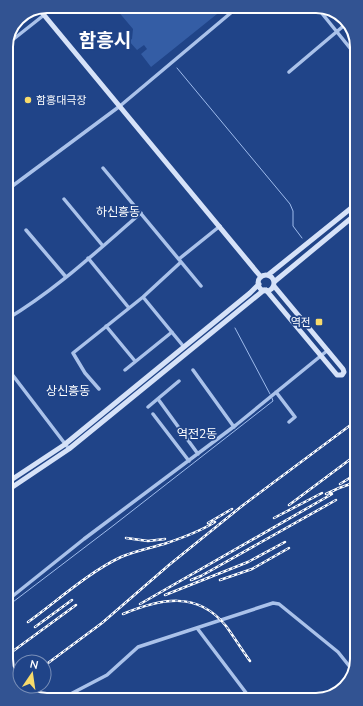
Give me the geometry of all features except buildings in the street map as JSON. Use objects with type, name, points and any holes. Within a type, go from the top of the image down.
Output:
[{"type":"main road","points":[[44,15],[261,277]]},
{"type":"main road","points":[[261,277],[268,275],[350,209]]},
{"type":"main road","points":[[13,486],[67,447],[265,290],[271,289],[274,284],[350,219]]},
{"type":"main road","points":[[259,284],[337,375],[342,376],[344,369],[274,284],[273,278],[268,275]]},
{"type":"main road","points":[[13,479],[67,447],[259,284],[261,277]]},
{"type":"street","points":[[13,186],[120,106],[231,13]]},
{"type":"street","points":[[322,14],[350,48]]},
{"type":"street","points":[[14,39],[44,15]]},
{"type":"street","points":[[289,72],[343,27]]},
{"type":"street","points":[[103,168],[201,286]]},
{"type":"street","points":[[64,199],[103,246]]},
{"type":"street","points":[[13,316],[66,277],[141,213]]},
{"type":"street","points":[[99,389],[85,373],[74,353],[143,297],[180,261],[220,226]]},
{"type":"street","points":[[26,230],[66,277]]},
{"type":"street","points":[[88,258],[129,308]]},
{"type":"street","points":[[143,297],[184,347]]},
{"type":"street","points":[[106,326],[136,361]]},
{"type":"street","points":[[125,370],[172,332]]},
{"type":"street","points":[[13,595],[84,539],[234,427],[328,350]]},
{"type":"street","points":[[193,370],[234,427]]},
{"type":"street","points":[[13,376],[67,447]]},
{"type":"street","points":[[148,408],[179,381]]},
{"type":"street","points":[[276,392],[295,417],[289,422]]},
{"type":"street","points":[[158,399],[198,454]]},
{"type":"street","points":[[153,414],[189,461]]},
{"type":"street","points":[[72,693],[107,675],[138,647],[276,603],[338,652],[349,666]]},
{"type":"street","points":[[197,628],[246,693]]},
{"type":"shaded area","points":[[120,13],[218,13],[151,67],[141,54],[147,49],[144,45],[137,50],[129,41],[132,39],[133,29]]},
{"type":"waterway","points":[[177,68],[290,204],[293,211],[293,226],[302,238]]},
{"type":"waterway","points":[[235,328],[270,394]]},
{"type":"waterway","points":[[13,602],[273,401],[272,398]]},
{"type":"railway","points":[[52,660],[102,623],[169,565],[242,506],[350,425]]},
{"type":"railway","points":[[289,505],[350,459]]},
{"type":"railway","points":[[340,484],[350,478]]},
{"type":"railway","points":[[326,494],[350,484]]},
{"type":"railway","points":[[274,518],[322,493]]},
{"type":"railway","points":[[140,604],[332,494]]},
{"type":"railway","points":[[191,580],[201,576],[336,500]]},
{"type":"railway","points":[[208,523],[232,509]]},
{"type":"railway","points":[[28,622],[109,563],[132,553],[184,537],[215,522]]},
{"type":"railway","points":[[126,538],[148,541],[165,539]]},
{"type":"railway","points":[[165,595],[248,562],[285,542]]},
{"type":"railway","points":[[220,580],[252,569],[289,548]]},
{"type":"railway","points":[[35,627],[72,600]]},
{"type":"railway","points":[[123,614],[151,604],[178,601],[190,602],[203,607],[215,615],[226,626],[250,661]]},
{"type":"railway","points":[[13,651],[76,605]]},
{"type":"place","name":"함흥대극장","points":[[28,100]]},
{"type":"place","name":"역전","points":[[319,322]]},
{"type":"district","name":"함흥시","points":[[105,41]]},
{"type":"district","name":"하신흥동","points":[[118,212]]},
{"type":"district","name":"상신흥동","points":[[68,391]]},
{"type":"district","name":"역전2동","points":[[197,434]]}]
